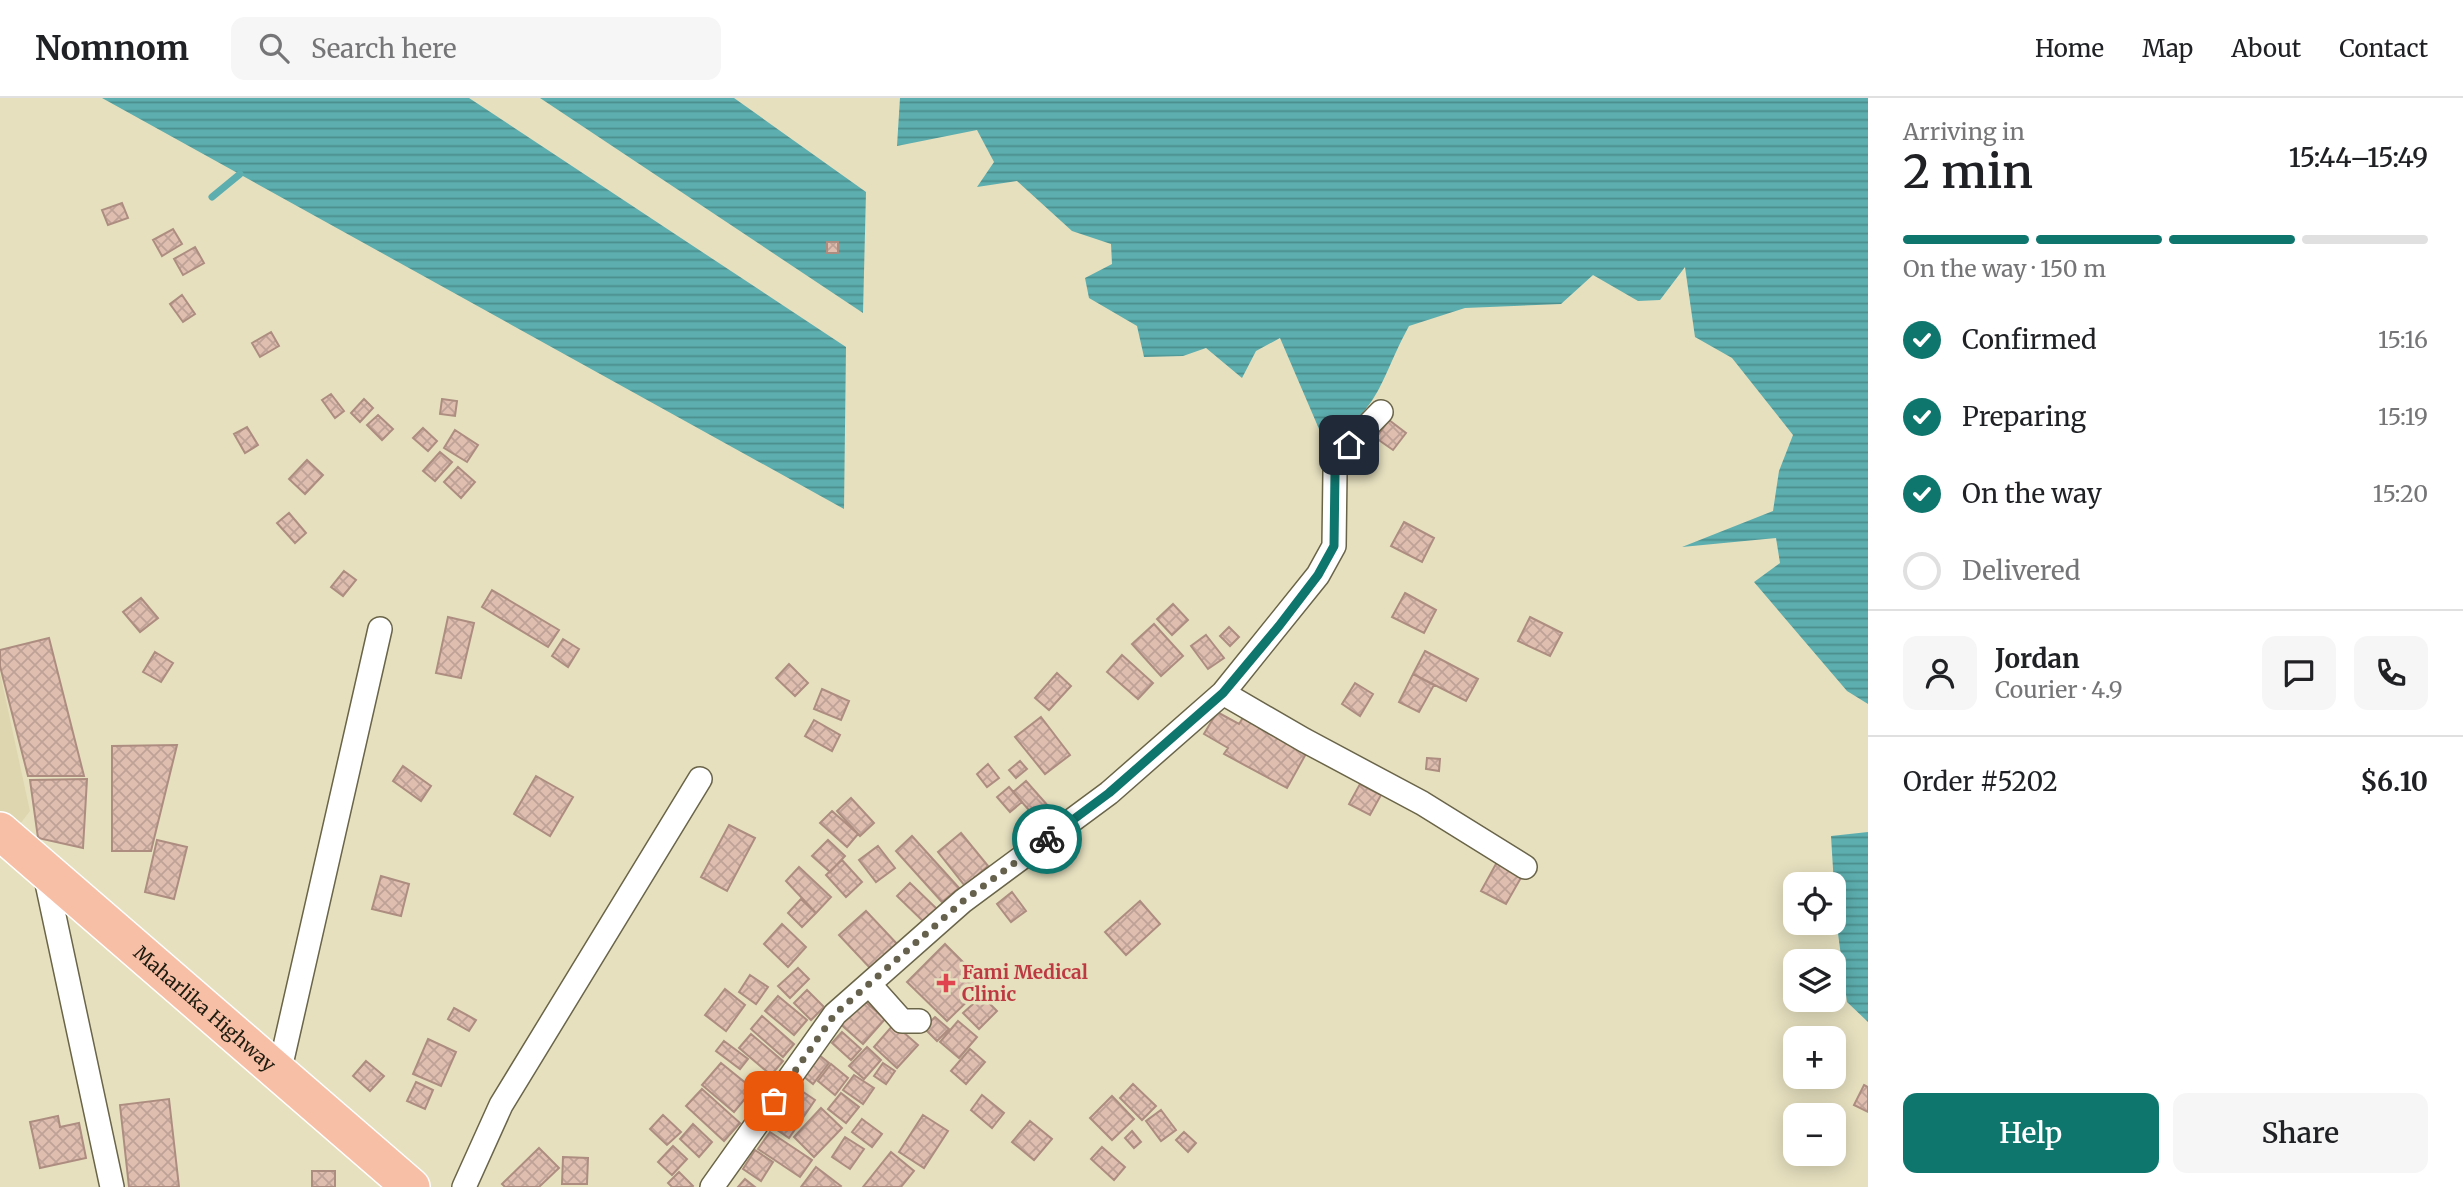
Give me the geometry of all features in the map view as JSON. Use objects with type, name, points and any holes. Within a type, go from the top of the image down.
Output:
[{"type":"main road","name":"Maharlika Highway","points":[[0,831],[411,1187]]},
{"type":"street","points":[[712,1187],[835,1014],[963,901],[1109,793],[1223,693],[1318,575],[1334,546],[1335,472],[1349,445],[1381,412]]},
{"type":"street","points":[[279,1073],[380,629]]},
{"type":"street","points":[[1223,693],[1422,803],[1525,867]]},
{"type":"street","points":[[464,1187],[501,1105],[700,779]]},
{"type":"street","points":[[44,869],[112,1187]]},
{"type":"street","points":[[869,984],[902,1020],[919,1020]]},
{"type":"shaded area","points":[[0,673],[30,811],[0,850]]},
{"type":"water","points":[[102,98],[469,98],[846,347],[844,509]]},
{"type":"water","points":[[540,98],[734,98],[866,192],[863,313]]},
{"type":"water","points":[[900,98],[1868,98],[1868,704],[1847,691],[1754,582],[1780,563],[1776,538],[1682,547],[1773,511],[1779,471],[1793,435],[1732,358],[1695,337],[1685,267],[1660,300],[1638,301],[1593,275],[1561,304],[1465,308],[1409,326],[1378,392],[1369,405],[1358,418],[1325,443],[1280,338],[1256,351],[1242,378],[1206,348],[1183,356],[1144,357],[1137,326],[1089,298],[1085,278],[1112,264],[1111,244],[1072,231],[1017,181],[977,187],[994,162],[977,130],[897,146]]},
{"type":"water","points":[[1868,832],[1868,1022],[1847,1002],[1846,949],[1840,949],[1838,935],[1846,935],[1846,872],[1833,872],[1831,836]]},
{"type":"building","points":[[122,203],[128,218],[108,225],[102,210]]},
{"type":"building","points":[[173,229],[182,244],[162,256],[153,240]]},
{"type":"building","points":[[827,242],[838,242],[838,253],[827,253]]},
{"type":"building","points":[[195,247],[204,263],[183,275],[174,259]]},
{"type":"building","points":[[182,295],[195,314],[183,322],[170,304]]},
{"type":"building","points":[[271,332],[279,346],[260,357],[252,343]]},
{"type":"building","points":[[331,394],[344,411],[335,418],[322,400]]},
{"type":"building","points":[[364,399],[373,408],[360,422],[351,413]]},
{"type":"building","points":[[442,399],[457,401],[455,416],[440,414]]},
{"type":"building","points":[[378,415],[393,429],[382,440],[367,425]]},
{"type":"building","points":[[1389,420],[1406,433],[1393,450],[1376,438]]},
{"type":"building","points":[[247,427],[258,445],[245,453],[234,434]]},
{"type":"building","points":[[423,428],[437,441],[428,451],[413,438]]},
{"type":"building","points":[[455,430],[478,445],[467,462],[444,448]]},
{"type":"building","points":[[440,452],[452,462],[435,481],[423,471]]},
{"type":"building","points":[[307,460],[323,475],[305,494],[289,479]]},
{"type":"building","points":[[458,467],[475,482],[461,498],[444,482]]},
{"type":"building","points":[[289,513],[306,533],[295,543],[277,523]]},
{"type":"building","points":[[1404,522],[1434,538],[1422,562],[1391,546]]},
{"type":"building","points":[[344,571],[356,580],[343,596],[331,587]]},
{"type":"building","points":[[492,590],[559,630],[548,647],[482,607]]},
{"type":"building","points":[[1405,593],[1436,610],[1424,633],[1392,617]]},
{"type":"building","points":[[141,598],[158,618],[140,632],[123,612]]},
{"type":"building","points":[[1173,604],[1188,620],[1172,635],[1157,619]]},
{"type":"building","points":[[448,617],[474,623],[461,678],[436,673]]},
{"type":"building","points":[[1530,617],[1562,633],[1550,656],[1518,641]]},
{"type":"building","points":[[1154,624],[1183,656],[1161,676],[1132,644]]},
{"type":"building","points":[[1229,627],[1239,637],[1230,646],[1220,636]]},
{"type":"building","points":[[1206,635],[1224,658],[1208,669],[1191,646]]},
{"type":"building","points":[[49,638],[84,776],[28,776],[0,666],[0,650]]},
{"type":"building","points":[[563,639],[579,649],[568,667],[552,656]]},
{"type":"building","points":[[1425,651],[1478,679],[1466,701],[1413,674]]},
{"type":"building","points":[[155,652],[173,663],[161,682],[143,672]]},
{"type":"building","points":[[1122,655],[1153,683],[1138,699],[1107,672]]},
{"type":"building","points":[[789,664],[808,683],[795,696],[776,678]]},
{"type":"building","points":[[1057,673],[1071,686],[1049,710],[1035,698]]},
{"type":"building","points":[[1413,674],[1434,685],[1419,712],[1399,702]]},
{"type":"building","points":[[1355,683],[1373,694],[1360,716],[1342,704]]},
{"type":"building","points":[[822,689],[849,701],[841,720],[814,709]]},
{"type":"building","points":[[1217,712],[1239,724],[1244,716],[1307,752],[1287,788],[1224,754],[1228,748],[1204,734]]},
{"type":"building","points":[[1041,717],[1070,755],[1045,774],[1015,737]]},
{"type":"building","points":[[814,720],[840,735],[832,751],[805,736]]},
{"type":"building","points":[[177,745],[151,851],[112,851],[112,746]]},
{"type":"building","points":[[1427,758],[1440,759],[1439,771],[1426,769]]},
{"type":"building","points":[[1020,761],[1027,769],[1016,778],[1009,770]]},
{"type":"building","points":[[988,764],[999,778],[987,787],[977,774]]},
{"type":"building","points":[[403,766],[431,786],[421,801],[393,781]]},
{"type":"building","points":[[536,776],[573,797],[550,836],[514,814]]},
{"type":"building","points":[[87,779],[83,848],[38,838],[30,780]]},
{"type":"building","points":[[1026,781],[1049,807],[1036,818],[1013,792]]},
{"type":"building","points":[[1360,784],[1381,795],[1370,815],[1349,804]]},
{"type":"building","points":[[1009,787],[1022,802],[1010,812],[997,797]]},
{"type":"building","points":[[851,798],[874,823],[860,836],[837,811]]},
{"type":"building","points":[[832,811],[858,834],[847,847],[820,823]]},
{"type":"building","points":[[729,825],[755,838],[727,891],[701,877]]},
{"type":"building","points":[[961,833],[988,866],[965,886],[938,852]]},
{"type":"building","points":[[912,836],[959,888],[942,902],[896,851]]},
{"type":"building","points":[[157,840],[187,847],[174,899],[145,892]]},
{"type":"building","points":[[828,840],[845,856],[830,872],[812,856]]},
{"type":"building","points":[[878,846],[895,868],[876,882],[859,860]]},
{"type":"building","points":[[842,860],[862,882],[846,897],[826,875]]},
{"type":"building","points":[[1497,862],[1522,876],[1506,904],[1481,891]]},
{"type":"building","points":[[799,867],[831,897],[816,913],[786,881]]},
{"type":"building","points":[[381,876],[409,884],[401,916],[372,909]]},
{"type":"building","points":[[910,883],[938,910],[925,923],[897,896]]},
{"type":"building","points":[[1012,892],[1026,911],[1011,922],[997,904]]},
{"type":"building","points":[[801,899],[816,913],[802,927],[788,913]]},
{"type":"building","points":[[1140,901],[1160,924],[1126,955],[1105,932]]},
{"type":"building","points":[[866,911],[899,946],[872,970],[839,935]]},
{"type":"building","points":[[782,924],[806,947],[788,967],[764,944]]},
{"type":"building","points":[[945,944],[985,984],[947,1021],[907,982]]},
{"type":"building","points":[[798,968],[809,979],[790,998],[778,986]]},
{"type":"building","points":[[750,975],[768,987],[756,1004],[739,992]]},
{"type":"building","points":[[725,989],[745,1005],[726,1031],[705,1015]]},
{"type":"building","points":[[807,990],[824,1007],[811,1020],[794,1003]]},
{"type":"building","points":[[778,996],[807,1020],[794,1035],[765,1011]]},
{"type":"building","points":[[982,996],[997,1011],[979,1029],[963,1013]]},
{"type":"building","points":[[860,997],[885,1019],[863,1044],[838,1022]]},
{"type":"building","points":[[454,1008],[476,1020],[469,1031],[448,1019]]},
{"type":"building","points":[[762,1016],[794,1044],[783,1057],[751,1029]]},
{"type":"building","points":[[935,1017],[949,1029],[937,1041],[924,1028]]},
{"type":"building","points":[[958,1021],[977,1037],[959,1058],[940,1042]]},
{"type":"building","points":[[894,1024],[918,1045],[897,1068],[874,1047]]},
{"type":"building","points":[[842,1032],[861,1049],[851,1060],[832,1043]]},
{"type":"building","points":[[751,1034],[783,1061],[771,1075],[739,1048]]},
{"type":"building","points":[[428,1039],[456,1052],[441,1086],[413,1074]]},
{"type":"building","points":[[724,1041],[748,1059],[740,1069],[716,1051]]},
{"type":"building","points":[[867,1047],[881,1060],[864,1079],[849,1066]]},
{"type":"building","points":[[970,1049],[985,1062],[966,1084],[951,1071]]},
{"type":"building","points":[[814,1051],[829,1063],[813,1084],[798,1072]]},
{"type":"building","points":[[366,1061],[384,1076],[370,1091],[353,1076]]},
{"type":"building","points":[[721,1063],[753,1089],[734,1112],[702,1085]]},
{"type":"building","points":[[883,1063],[895,1071],[886,1084],[874,1076]]},
{"type":"building","points":[[831,1064],[848,1078],[835,1095],[818,1081]]},
{"type":"building","points":[[854,1075],[874,1088],[863,1104],[843,1090]]},
{"type":"building","points":[[416,1082],[433,1090],[425,1109],[407,1101]]},
{"type":"building","points":[[790,1083],[815,1100],[789,1138],[764,1121]]},
{"type":"building","points":[[1133,1084],[1156,1106],[1142,1120],[1120,1098]]},
{"type":"building","points":[[1864,1085],[1868,1087],[1868,1112],[1854,1105]]},
{"type":"building","points":[[702,1089],[740,1123],[724,1141],[686,1106]]},
{"type":"building","points":[[841,1093],[859,1107],[846,1123],[828,1109]]},
{"type":"building","points":[[982,1095],[1004,1113],[992,1128],[971,1110]]},
{"type":"building","points":[[1112,1096],[1134,1119],[1112,1140],[1090,1118]]},
{"type":"building","points":[[169,1099],[179,1187],[129,1187],[120,1105]]},
{"type":"building","points":[[821,1108],[842,1128],[814,1157],[794,1137]]},
{"type":"building","points":[[1161,1110],[1176,1130],[1161,1141],[1146,1121]]},
{"type":"building","points":[[663,1115],[681,1132],[667,1145],[650,1129]]},
{"type":"building","points":[[923,1115],[948,1131],[924,1168],[899,1152]]},
{"type":"building","points":[[58,1116],[60,1127],[79,1123],[86,1158],[40,1168],[30,1122]]},
{"type":"building","points":[[862,1119],[882,1134],[872,1147],[852,1132]]},
{"type":"building","points":[[1030,1121],[1052,1139],[1034,1160],[1012,1142]]},
{"type":"building","points":[[693,1124],[712,1142],[699,1157],[680,1139]]},
{"type":"building","points":[[1132,1131],[1141,1142],[1134,1148],[1125,1138]]},
{"type":"building","points":[[770,1132],[812,1160],[800,1177],[758,1149]]},
{"type":"building","points":[[1184,1132],[1196,1143],[1188,1152],[1176,1140]]},
{"type":"building","points":[[845,1137],[864,1149],[850,1169],[832,1157]]},
{"type":"building","points":[[673,1146],[687,1159],[672,1175],[658,1162]]},
{"type":"building","points":[[1102,1147],[1125,1167],[1114,1180],[1091,1159]]},
{"type":"building","points":[[539,1148],[559,1168],[539,1187],[505,1187],[502,1184]]},
{"type":"building","points":[[755,1150],[773,1162],[761,1181],[743,1169]]},
{"type":"building","points":[[891,1152],[914,1171],[901,1187],[863,1187]]},
{"type":"building","points":[[563,1157],[588,1158],[587,1184],[562,1184]]},
{"type":"building","points":[[816,1167],[841,1186],[801,1187]]},
{"type":"building","points":[[312,1171],[335,1171],[335,1187],[312,1187]]},
{"type":"building","points":[[679,1172],[692,1187],[672,1187],[668,1183]]},
{"type":"building","points":[[745,1179],[755,1187],[738,1187]]},
{"type":"waterway","points":[[212,197],[240,174]]},
{"type":"way so far","points":[[774,1101],[835,1014],[963,901],[1047,839]]},
{"type":"place","name":"Fami Medical Clinic","points":[[946,983]]},
{"type":"route","points":[[1047,839],[1109,793],[1223,693],[1279,626],[1318,575],[1334,546],[1335,472],[1349,445]]}]
